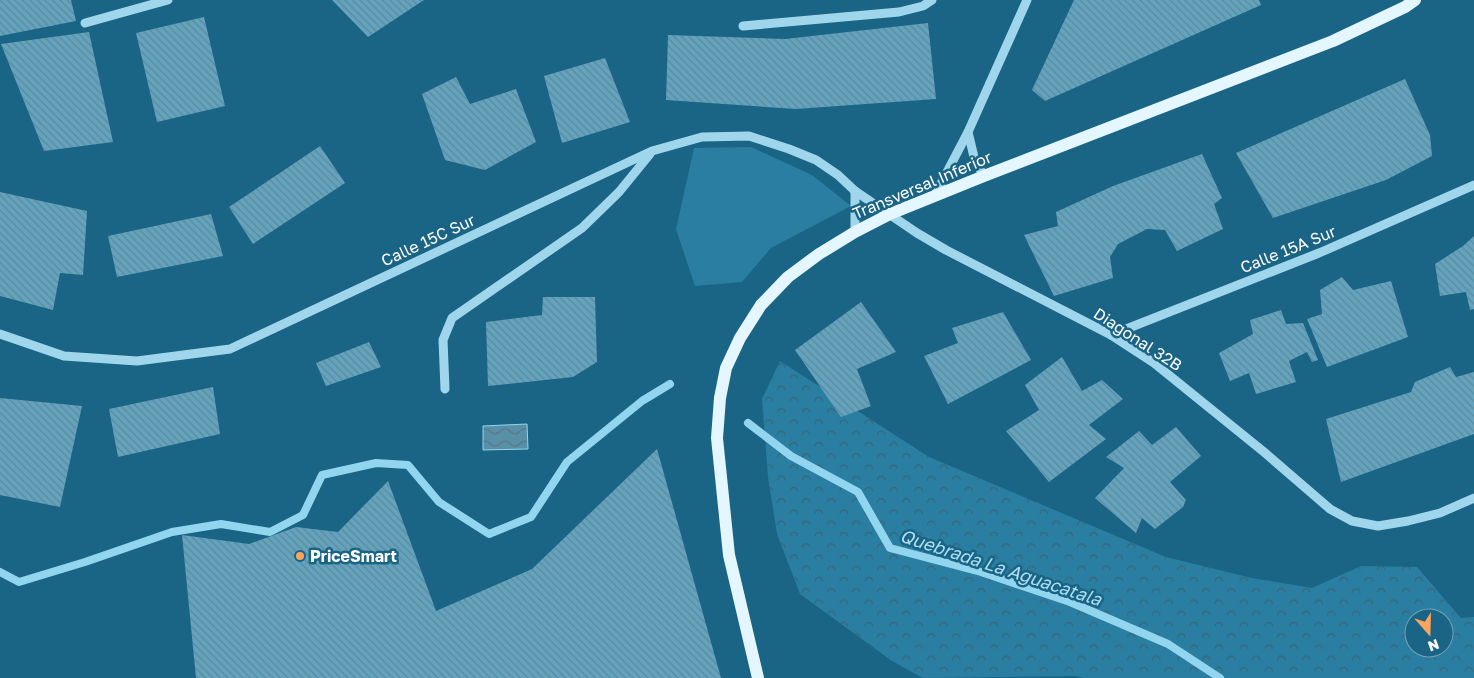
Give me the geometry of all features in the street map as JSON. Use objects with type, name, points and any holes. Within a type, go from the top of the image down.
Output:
[{"type":"main road","name":"Transversal Inferior","points":[[758,678],[729,555],[717,438],[720,398],[726,368],[740,338],[761,305],[788,277],[819,254],[890,214],[1333,41],[1405,7],[1415,0]]},
{"type":"street","points":[[85,23],[168,0]]},
{"type":"street","points":[[743,26],[899,12],[923,6],[932,0]]},
{"type":"street","points":[[935,195],[968,132],[1027,0]]},
{"type":"street","points":[[968,132],[975,161],[984,176]]},
{"type":"street","name":"Calle 15C Sur","points":[[0,334],[64,356],[137,361],[230,349],[652,152],[702,137],[749,136],[816,160],[890,214]]},
{"type":"street","points":[[444,389],[442,340],[452,318],[582,228],[619,192],[652,152]]},
{"type":"street","name":"Calle 15A Sur","points":[[1111,335],[1319,253],[1474,184]]},
{"type":"street","points":[[855,232],[856,191]]},
{"type":"street","name":"Diagonal 32B","points":[[890,214],[946,250],[1111,335],[1154,363],[1264,452],[1330,509],[1352,521],[1378,526],[1408,521],[1440,512],[1474,498]]},
{"type":"green space","points":[[751,147],[812,175],[851,206],[771,248],[742,282],[695,286],[676,229],[694,148]]},
{"type":"green space","points":[[780,361],[929,457],[1166,557],[1252,578],[1312,588],[1361,566],[1417,567],[1452,608],[1404,608],[1404,658],[1454,658],[1454,610],[1461,618],[1474,617],[1474,678],[1084,678],[1076,676],[923,678],[892,661],[800,594],[777,534],[768,477],[762,399]]},
{"type":"water","points":[[527,424],[528,449],[483,450],[483,426]]},
{"type":"building","points":[[0,0],[71,0],[76,21],[0,36]]},
{"type":"building","points":[[332,0],[424,0],[368,37]]},
{"type":"building","points":[[1074,0],[1259,0],[1261,5],[1045,101],[1032,90]]},
{"type":"building","points":[[204,17],[225,106],[157,122],[136,33]]},
{"type":"building","points":[[928,23],[936,99],[796,109],[666,100],[668,35],[785,39]]},
{"type":"building","points":[[89,32],[113,142],[44,151],[1,44]]},
{"type":"building","points":[[605,58],[630,122],[562,143],[544,76]]},
{"type":"building","points":[[456,77],[470,104],[516,89],[536,142],[485,170],[445,160],[422,94]]},
{"type":"building","points":[[1405,79],[1430,135],[1432,156],[1386,180],[1273,218],[1236,153]]},
{"type":"building","points":[[320,146],[345,183],[253,244],[229,207]]},
{"type":"building","points":[[1202,154],[1222,198],[1214,204],[1223,229],[1177,251],[1165,230],[1147,229],[1118,244],[1110,257],[1113,278],[1054,296],[1024,235],[1058,226],[1056,212],[1113,186]]},
{"type":"building","points":[[0,192],[87,211],[83,275],[60,273],[53,310],[0,296]]},
{"type":"building","points":[[211,214],[223,256],[117,277],[108,236]]},
{"type":"building","points":[[1474,236],[1474,309],[1470,310],[1466,292],[1440,296],[1435,264],[1463,246]]},
{"type":"building","points":[[1342,277],[1353,290],[1391,281],[1408,337],[1327,367],[1307,319],[1322,314],[1320,290]]},
{"type":"building","points":[[543,297],[595,297],[597,362],[573,377],[488,386],[486,322],[542,315]]},
{"type":"building","points":[[861,302],[896,352],[857,369],[871,406],[841,417],[795,350]]},
{"type":"building","points":[[1281,310],[1286,324],[1303,323],[1318,360],[1312,362],[1307,352],[1289,361],[1296,382],[1256,394],[1249,373],[1230,381],[1219,353],[1253,334],[1250,320]]},
{"type":"building","points":[[1003,312],[1031,360],[948,404],[924,356],[958,343],[952,328]]},
{"type":"building","points":[[369,342],[381,367],[326,386],[316,363]]},
{"type":"building","points":[[1062,357],[1082,391],[1102,380],[1123,399],[1089,425],[1106,439],[1049,482],[1006,431],[1039,410],[1025,385]]},
{"type":"building","points":[[1450,367],[1456,377],[1474,372],[1474,434],[1341,482],[1326,419],[1411,392],[1415,382]]},
{"type":"building","points":[[213,387],[220,434],[118,457],[109,409]]},
{"type":"building","points":[[0,398],[82,406],[60,507],[0,495]]},
{"type":"building","points":[[1176,427],[1201,456],[1170,482],[1186,500],[1183,507],[1155,529],[1142,518],[1136,533],[1095,498],[1124,468],[1106,457],[1139,431],[1152,445]]},
{"type":"building","name":"PriceSmart","points":[[657,449],[721,678],[196,678],[182,535],[249,544],[296,527],[338,532],[388,481],[436,611],[532,569]]},
{"type":"waterway","name":"Quebrada La Aguacatala","points":[[0,572],[19,582],[172,532],[221,524],[270,532],[303,515],[322,475],[376,463],[408,465],[439,502],[489,534],[531,517],[567,462],[642,401],[670,384]]},
{"type":"waterway","name":"Quebrada La Aguacatala","points":[[748,423],[791,456],[858,492],[890,548],[981,572],[1070,602],[1168,644],[1220,678]]},
{"type":"place","name":"PriceSmart","points":[[300,556]]}]
